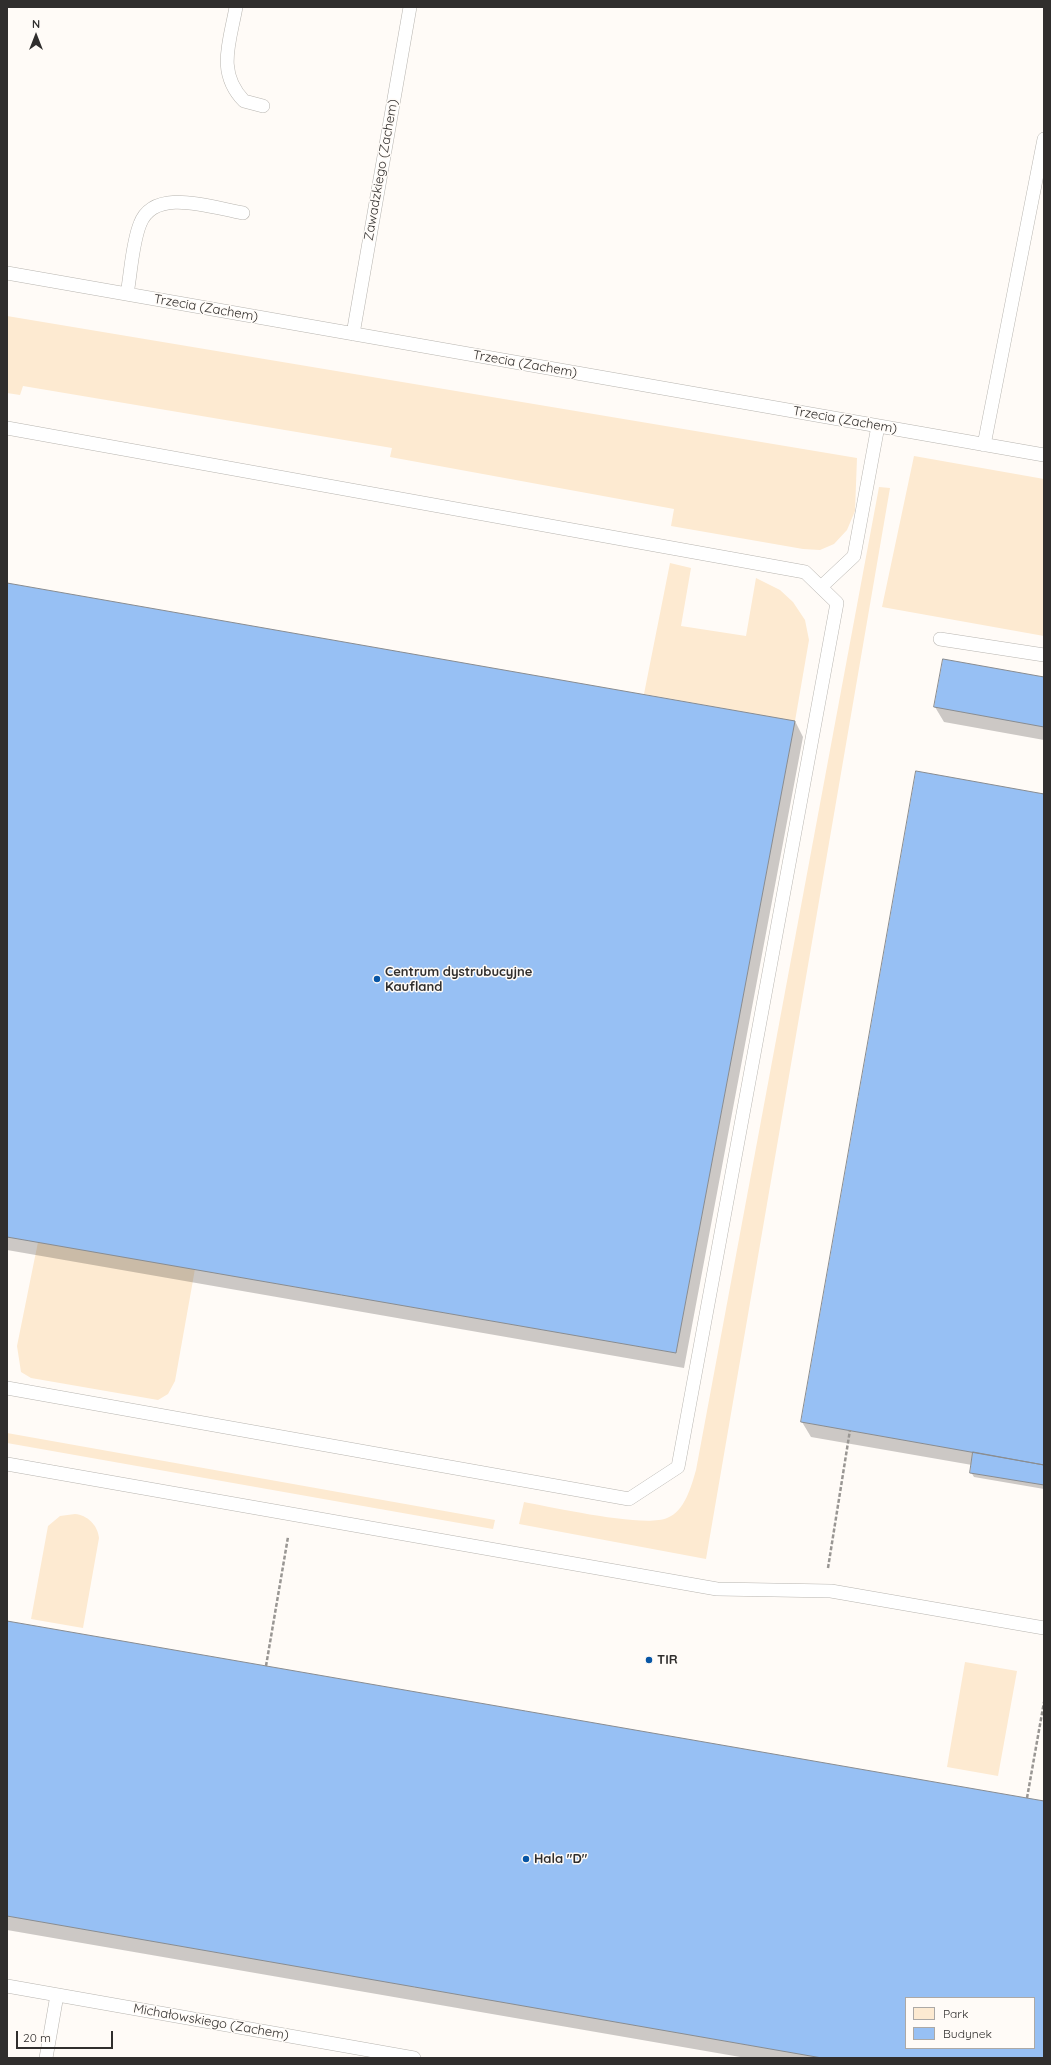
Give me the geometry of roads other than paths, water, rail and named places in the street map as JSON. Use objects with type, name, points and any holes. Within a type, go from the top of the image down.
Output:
[{"type":"lane","points":[[236,7],[226,61],[227,73],[231,84],[244,101],[263,106]]},
{"type":"lane","name":"Zawadzkiego (Zachem)","points":[[353,334],[410,7]]},
{"type":"lane","points":[[984,445],[1041,167],[1044,139]]},
{"type":"lane","points":[[127,294],[140,224],[153,208],[163,203],[176,202],[242,213]]},
{"type":"lane","name":"Trzecia (Zachem)","points":[[7,272],[1044,455]]},
{"type":"lane","points":[[821,587],[854,556],[878,426]]},
{"type":"lane","points":[[7,428],[805,572],[837,602],[678,1467],[629,1500],[7,1388]]},
{"type":"lane","points":[[940,639],[1044,655]]},
{"type":"lane","points":[[7,1464],[717,1589],[831,1591],[1044,1628]]},
{"type":"lane","name":"Michałowskiego (Zachem)","points":[[7,1986],[414,2058]]},
{"type":"lane","points":[[46,2058],[57,1995]]},
{"type":"place","name":"Centrum dystrubucyjne Kaufland","points":[[377,979]]},
{"type":"place","name":"TIR","points":[[649,1660]]},
{"type":"place","name":"Hala \"D\"","points":[[526,1859]]}]
